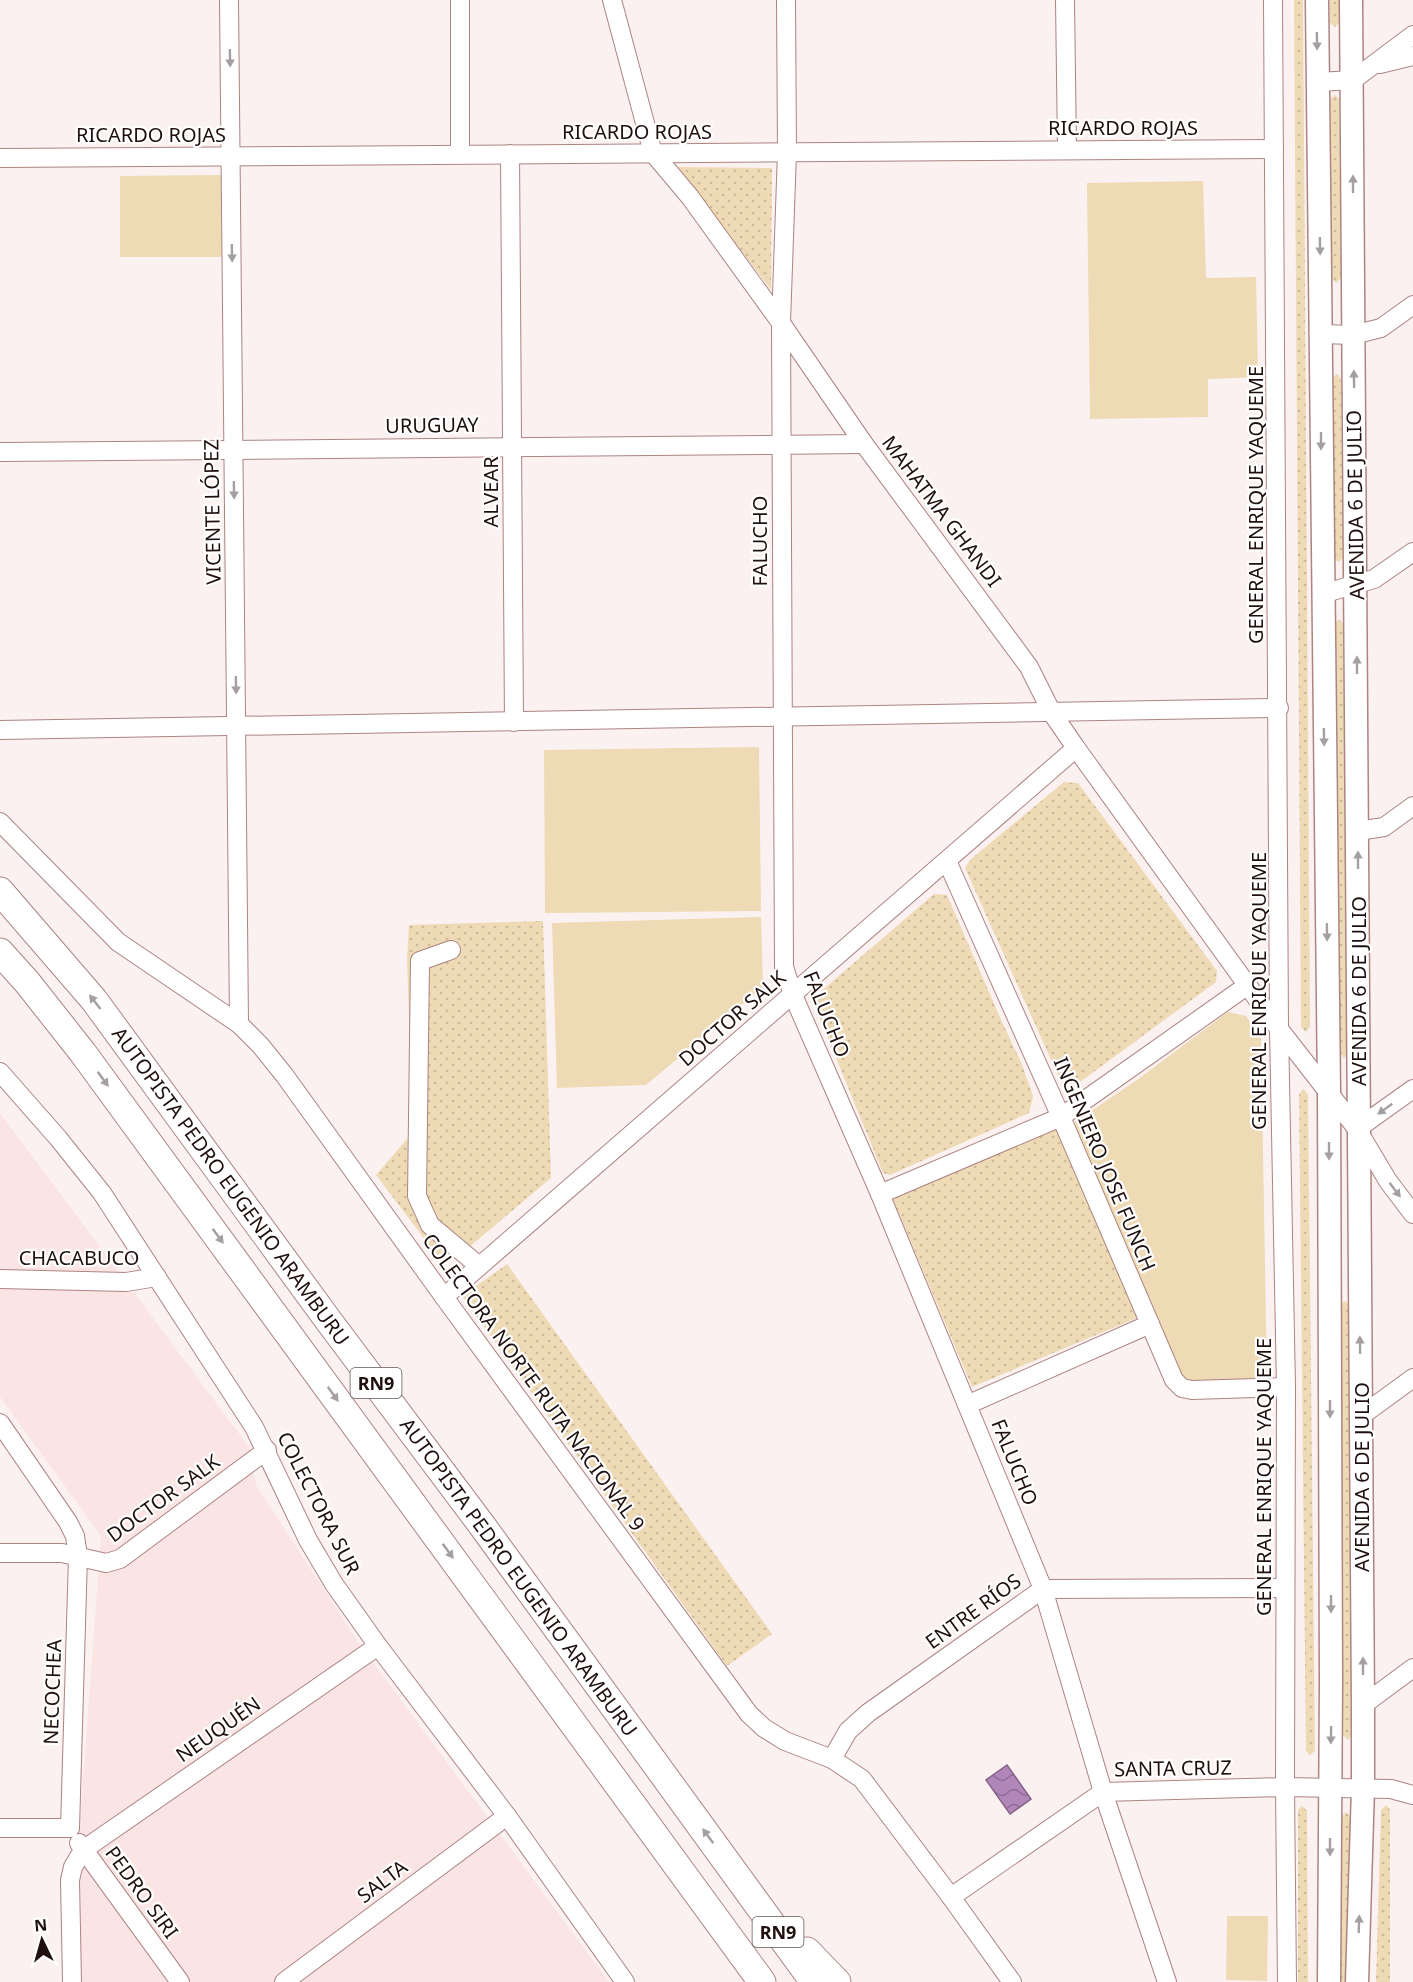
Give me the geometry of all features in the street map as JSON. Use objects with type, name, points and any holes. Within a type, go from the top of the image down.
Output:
[{"type":"highway","name":"AUTOPISTA PEDRO EUGENIO ARAMBURU","points":[[0,891],[94,1000],[814,1982]]},
{"type":"highway","name":"AUTOPISTA PEDRO EUGENIO ARAMBURU","points":[[0,952],[27,982],[83,1053],[762,1982]]},
{"type":"highway","points":[[742,1883],[837,1982]]},
{"type":"highway","points":[[719,1922],[749,1982]]},
{"type":"main road","name":"AVENIDA 6 DE JULIO","points":[[1317,0],[1329,1092],[1329,1982]]},
{"type":"main road","name":"AVENIDA 6 DE JULIO","points":[[1351,0],[1363,1705],[1357,1982]]},
{"type":"street","name":"VICENTE LÓPEZ","points":[[229,0],[239,1024]]},
{"type":"street","points":[[460,0],[460,154]]},
{"type":"street","name":"MAHATMA GHANDI","points":[[612,0],[656,156],[690,197],[781,323],[864,444],[1029,667],[1052,713],[1076,748],[1280,1029],[1358,1129],[1388,1181],[1413,1214]]},
{"type":"street","name":"FALUCHO","points":[[786,0],[787,155],[781,323],[784,967],[793,995],[880,1194],[1043,1589],[1103,1792],[1167,1982]]},
{"type":"street","points":[[1065,0],[1066,150]]},
{"type":"street","name":"GENERAL ENRIQUE YAQUEME","points":[[1273,0],[1280,1029],[1286,1387],[1284,1787],[1287,1982]]},
{"type":"street","points":[[1317,82],[1353,80],[1413,35]]},
{"type":"street","points":[[1372,65],[1413,56]]},
{"type":"street","name":"RICARDO ROJAS","points":[[787,155],[1066,150],[1274,151]]},
{"type":"street","name":"RICARDO ROJAS","points":[[0,158],[231,159],[1274,151]]},
{"type":"street","name":"RICARDO ROJAS","points":[[0,164],[460,154],[510,157]]},
{"type":"street","name":"ALVEAR","points":[[510,157],[514,722]]},
{"type":"street","points":[[1321,334],[1353,334],[1381,328],[1413,305]]},
{"type":"street","name":"URUGUAY","points":[[0,452],[864,444]]},
{"type":"street","points":[[1322,594],[1374,579],[1413,552]]},
{"type":"street","points":[[0,730],[1279,708]]},
{"type":"street","name":"DOCTOR SALK","points":[[444,1297],[1076,748]]},
{"type":"street","points":[[1358,831],[1384,827],[1413,806]]},
{"type":"street","name":"COLECTORA NORTE RUTA NACIONAL 9","points":[[0,822],[118,942],[239,1024],[261,1046],[749,1714],[764,1728],[785,1741],[832,1759],[862,1779],[1012,1982]]},
{"type":"street","name":"INGENIERO JOSE FUNCH","points":[[947,861],[1061,1117],[1174,1380],[1182,1388],[1191,1390],[1286,1387]]},
{"type":"street","points":[[451,950],[420,961],[417,1196],[430,1225],[479,1266]]},
{"type":"street","points":[[880,1194],[1061,1117],[1248,985]]},
{"type":"street","name":"COLECTORA SUR","points":[[0,1072],[102,1192],[254,1426],[308,1540],[334,1584],[507,1816],[625,1982]]},
{"type":"street","points":[[1358,1129],[1413,1089]]},
{"type":"street","name":"CHACABUCO","points":[[0,1279],[126,1282],[157,1277]]},
{"type":"street","points":[[967,1405],[1150,1324]]},
{"type":"street","points":[[1361,1416],[1413,1378]]},
{"type":"street","name":"NECOCHEA","points":[[0,1423],[68,1522],[75,1536],[78,1556],[70,1828]]},
{"type":"street","name":"DOCTOR SALK","points":[[0,1553],[62,1553],[106,1563],[120,1559],[267,1450]]},
{"type":"street","name":"ENTRE RÍOS","points":[[832,1759],[848,1731],[868,1713],[1043,1589],[1285,1588]]},
{"type":"street","name":"NEUQUÉN","points":[[83,1850],[378,1646]]},
{"type":"street","points":[[1363,1705],[1413,1668]]},
{"type":"street","points":[[1284,1787],[1391,1789],[1413,1795]]},
{"type":"street","name":"SANTA CRUZ","points":[[951,1897],[1103,1792],[1284,1787]]},
{"type":"street","name":"SALTA","points":[[284,1982],[507,1816]]},
{"type":"street","points":[[0,1828],[70,1828]]},
{"type":"street","name":"PEDRO SIRI","points":[[70,1828],[83,1850],[180,1982]]},
{"type":"street","points":[[72,1982],[70,1880],[83,1850]]},
{"type":"shaded area","points":[[1294,0],[1303,0],[1310,1027],[1306,1032],[1301,1027]]},
{"type":"shaded area","points":[[1330,0],[1339,0],[1339,23],[1335,27],[1330,23]]},
{"type":"shaded area","points":[[1335,95],[1339,99],[1341,278],[1336,283],[1332,278],[1330,99]]},
{"type":"shaded area","points":[[678,167],[772,168],[771,290]]},
{"type":"shaded area","points":[[221,175],[222,257],[120,257],[120,176]]},
{"type":"shaded area","points":[[1203,181],[1206,278],[1256,277],[1258,377],[1208,379],[1208,417],[1090,419],[1087,183]]},
{"type":"shaded area","points":[[1337,374],[1341,379],[1343,558],[1338,562],[1334,558],[1332,379]]},
{"type":"shaded area","points":[[1339,619],[1343,624],[1349,1053],[1344,1058],[1340,1053],[1334,624]]},
{"type":"shaded area","points":[[759,747],[761,911],[545,913],[544,750]]},
{"type":"shaded area","points":[[1064,782],[1078,783],[1217,971],[1216,982],[1076,1085],[1061,1082],[965,868],[971,859]]},
{"type":"shaded area","points":[[934,894],[947,895],[1021,1062],[1033,1096],[1029,1113],[890,1175],[883,1173],[812,999]]},
{"type":"shaded area","points":[[761,917],[763,987],[646,1085],[557,1088],[552,923]]},
{"type":"shaded area","points":[[543,921],[551,1178],[461,1254],[439,1258],[376,1175],[413,1132],[407,959],[409,925]]},
{"type":"shaded area","points":[[1228,1012],[1246,1016],[1261,1037],[1267,1381],[1183,1382],[1072,1124],[1137,1080]]},
{"type":"shaded area","points":[[1303,1089],[1308,1094],[1315,1751],[1310,1755],[1306,1751],[1299,1094]]},
{"type":"shaded area","points":[[0,1113],[249,1447],[256,1485],[359,1643],[609,1982],[81,1982],[80,1821],[101,1536],[0,1397]]},
{"type":"shaded area","points":[[1056,1128],[1137,1318],[972,1387],[892,1197]]},
{"type":"shaded area","points":[[507,1264],[772,1634],[727,1666],[462,1296]]},
{"type":"shaded area","points":[[1345,1301],[1349,1305],[1352,1735],[1348,1740],[1343,1735],[1340,1305]]},
{"type":"shaded area","points":[[1386,1805],[1390,1810],[1390,1982],[1376,1982],[1381,1810]]},
{"type":"shaded area","points":[[1302,1806],[1307,1811],[1308,1982],[1298,1982],[1298,1810]]},
{"type":"shaded area","points":[[1346,1812],[1351,1817],[1347,1982],[1338,1982],[1341,1817]]},
{"type":"shaded area","points":[[1227,1916],[1268,1916],[1267,1981],[1226,1980]]},
{"type":"water","points":[[1007,1765],[1031,1799],[1010,1814],[986,1780]]}]
